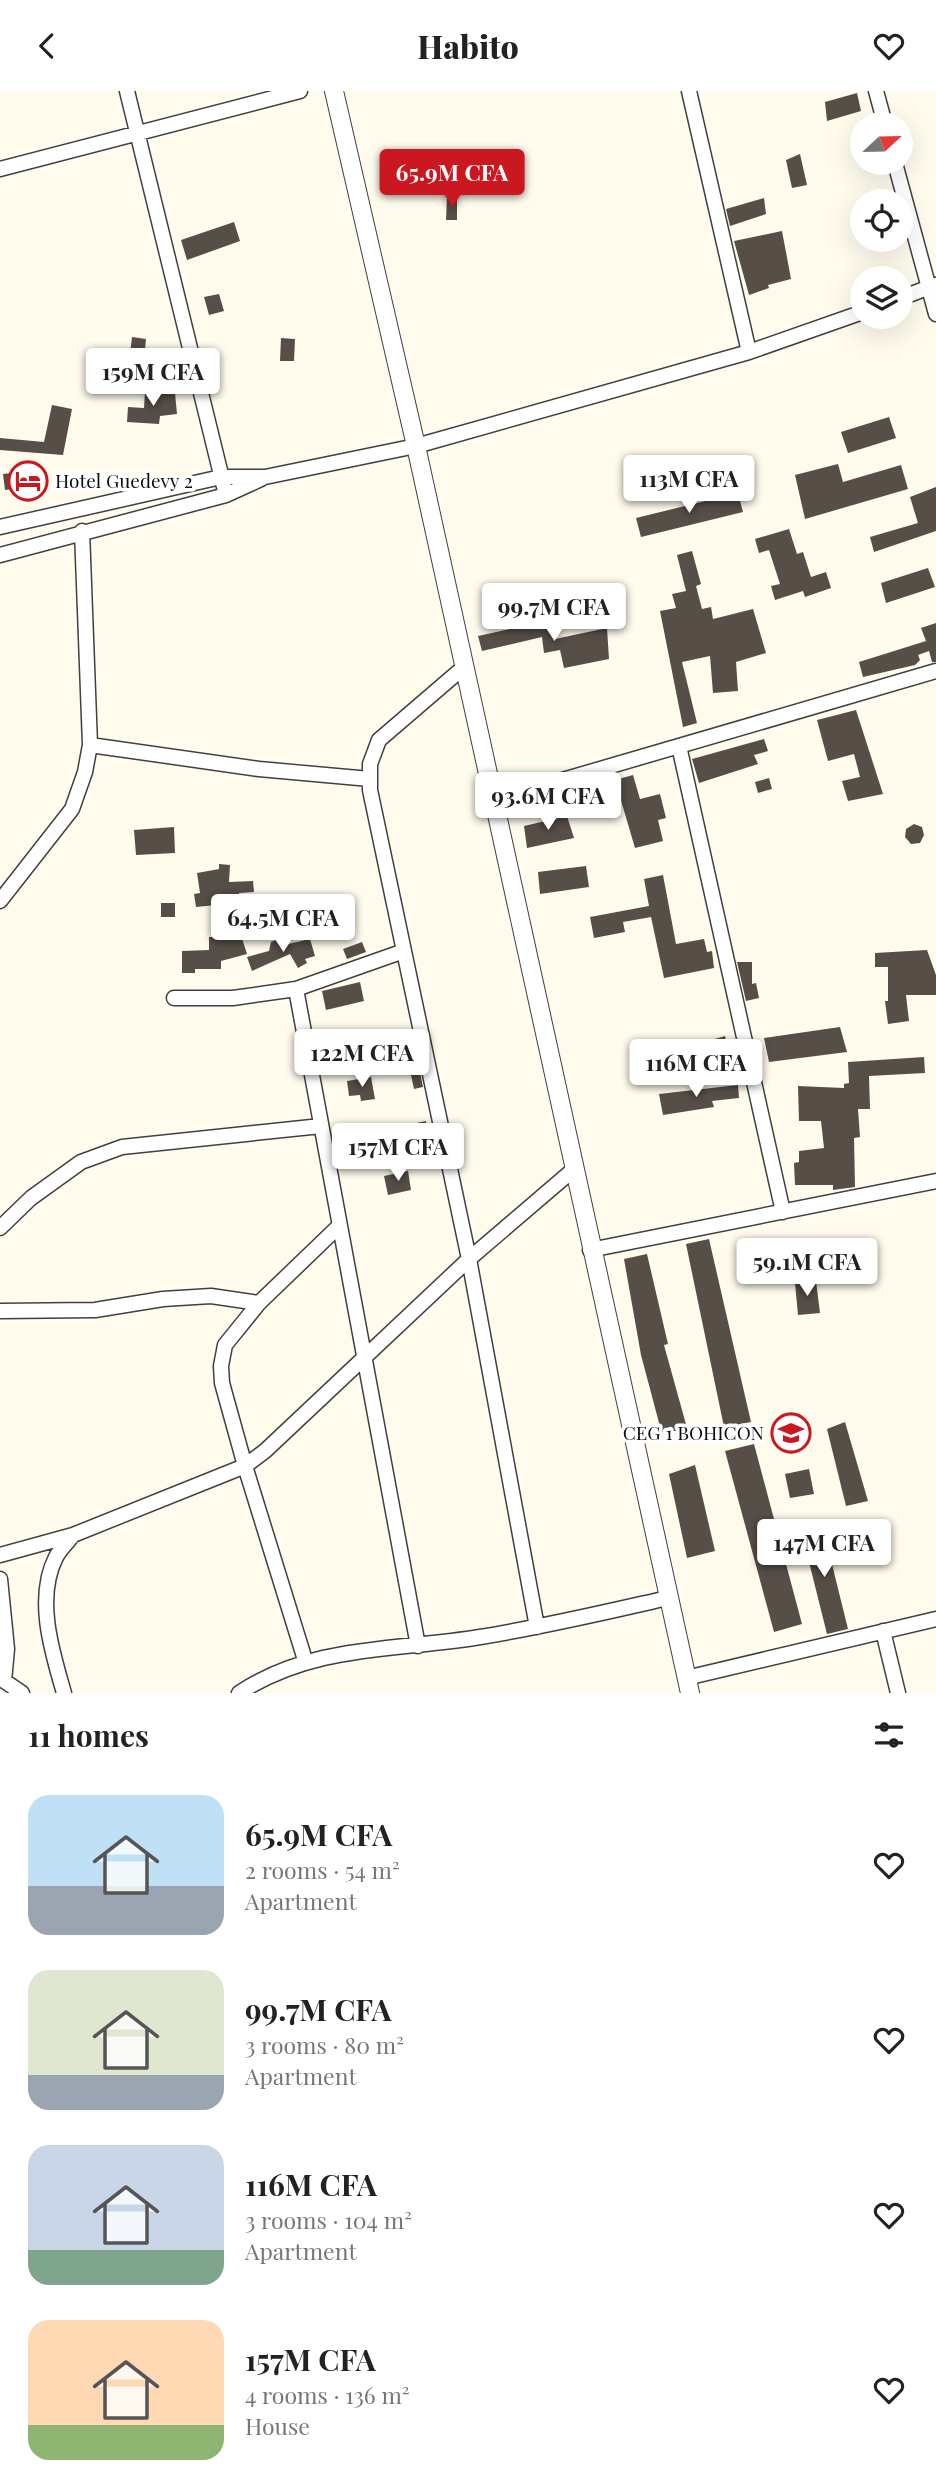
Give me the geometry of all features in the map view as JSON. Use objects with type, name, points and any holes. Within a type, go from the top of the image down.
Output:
[{"type":"street","points":[[127,91],[226,495]]},
{"type":"street","points":[[0,169],[300,91]]},
{"type":"street","points":[[334,91],[416,446],[590,1250],[688,1686],[883,1631],[936,1619]]},
{"type":"street","points":[[689,91],[749,352]]},
{"type":"street","points":[[876,91],[881,112]]},
{"type":"street","points":[[899,175],[932,286],[936,314]]},
{"type":"street","points":[[913,293],[932,286]]},
{"type":"street","points":[[0,527],[221,477],[265,477],[416,446],[749,352],[850,316]]},
{"type":"street","points":[[0,555],[82,531],[226,495],[265,477]]},
{"type":"street","points":[[0,901],[72,809],[85,772],[90,745],[82,531]]},
{"type":"street","points":[[464,667],[379,740],[370,764],[370,779],[470,1259],[537,1627]]},
{"type":"street","points":[[494,800],[936,671]]},
{"type":"street","points":[[90,745],[258,769],[370,779]]},
{"type":"street","points":[[679,746],[783,1212]]},
{"type":"street","points":[[174,998],[233,998],[296,989],[404,951]]},
{"type":"street","points":[[296,989],[418,1646]]},
{"type":"street","points":[[0,1228],[31,1198],[81,1162],[122,1147],[320,1126]]},
{"type":"street","points":[[0,1555],[73,1535],[245,1466],[364,1361],[470,1259],[573,1170]]},
{"type":"street","points":[[590,1250],[936,1181]]},
{"type":"street","points":[[305,1660],[245,1466],[222,1383],[220,1366],[225,1345],[259,1303],[339,1226]]},
{"type":"street","points":[[0,1311],[95,1310],[163,1299],[211,1296],[259,1303]]},
{"type":"street","points":[[64,1693],[48,1625],[47,1592],[56,1558],[73,1535]]},
{"type":"street","points":[[0,1579],[7,1649],[2,1680],[22,1693]]},
{"type":"street","points":[[239,1693],[276,1671],[305,1660],[537,1627],[668,1598]]},
{"type":"street","points":[[883,1631],[898,1693]]},
{"type":"building","points":[[857,93],[861,111],[850,112],[827,121],[825,102]]},
{"type":"building","points":[[800,154],[807,185],[792,188],[786,160]]},
{"type":"building","points":[[447,197],[457,197],[457,220],[446,220]]},
{"type":"building","points":[[764,198],[766,214],[730,226],[726,209]]},
{"type":"building","points":[[234,222],[240,241],[187,260],[181,240]]},
{"type":"building","points":[[782,231],[791,279],[768,285],[769,288],[749,295],[734,241]]},
{"type":"building","points":[[219,294],[224,311],[209,315],[204,297]]},
{"type":"building","points":[[132,337],[146,339],[142,382],[127,381]]},
{"type":"building","points":[[281,338],[295,339],[294,361],[280,361]]},
{"type":"building","points":[[145,391],[175,393],[177,414],[160,416],[159,424],[127,422],[128,407],[144,408]]},
{"type":"building","points":[[52,405],[72,409],[63,455],[0,450],[0,438],[44,442]]},
{"type":"building","points":[[889,417],[896,438],[848,453],[841,432]]},
{"type":"building","points":[[838,464],[843,482],[901,465],[908,489],[805,519],[795,475]]},
{"type":"building","points":[[32,471],[34,486],[5,490],[3,474]]},
{"type":"building","points":[[936,487],[936,531],[874,552],[870,537],[918,523],[910,497]]},
{"type":"building","points":[[738,493],[743,512],[641,537],[636,518]]},
{"type":"building","points":[[789,529],[797,554],[803,552],[811,577],[826,572],[831,588],[805,597],[803,591],[775,600],[771,586],[780,584],[769,550],[759,553],[755,539]]},
{"type":"building","points":[[692,551],[701,584],[696,586],[702,609],[711,607],[713,619],[753,609],[766,653],[736,662],[738,691],[713,693],[710,656],[682,662],[697,723],[683,727],[660,611],[676,608],[672,594],[686,591],[677,555]]},
{"type":"building","points":[[928,568],[935,587],[886,603],[881,583]]},
{"type":"building","points":[[551,620],[555,639],[607,628],[609,659],[564,668],[560,650],[544,653],[542,637],[482,651],[478,636]]},
{"type":"building","points":[[936,623],[936,662],[932,662],[929,651],[918,655],[920,660],[915,665],[863,677],[859,662],[926,641],[921,628]]},
{"type":"building","points":[[856,710],[883,794],[848,801],[842,781],[860,777],[854,754],[828,761],[817,720]]},
{"type":"building","points":[[764,739],[768,751],[754,755],[758,764],[699,783],[692,759]]},
{"type":"building","points":[[633,775],[640,799],[660,794],[666,818],[658,820],[663,841],[635,848],[615,780]]},
{"type":"building","points":[[769,778],[772,789],[758,793],[755,782]]},
{"type":"building","points":[[581,789],[585,809],[574,810],[571,791]]},
{"type":"building","points":[[567,816],[574,838],[527,848],[524,826]]},
{"type":"building","points":[[914,824],[922,827],[924,835],[920,843],[911,844],[905,837],[906,829]]},
{"type":"building","points":[[174,827],[175,853],[136,855],[134,830]]},
{"type":"building","points":[[219,864],[230,865],[229,882],[253,881],[254,892],[239,893],[240,932],[247,954],[221,961],[221,969],[195,969],[195,973],[182,973],[182,951],[209,950],[209,937],[215,937],[216,905],[196,907],[194,894],[200,893],[197,873],[219,869]]},
{"type":"building","points":[[586,866],[589,887],[540,894],[538,872]]},
{"type":"building","points":[[663,875],[676,944],[704,939],[707,952],[712,951],[714,968],[664,978],[651,917],[623,922],[625,932],[594,938],[590,917],[649,906],[644,879]]},
{"type":"building","points":[[161,903],[175,903],[175,917],[161,917]]},
{"type":"building","points":[[281,938],[284,945],[310,939],[315,956],[305,959],[307,963],[298,968],[290,954],[252,971],[247,957],[269,951],[271,942]]},
{"type":"building","points":[[362,942],[366,952],[347,959],[343,949]]},
{"type":"building","points":[[927,950],[936,975],[936,995],[906,995],[909,1021],[888,1024],[885,1001],[888,1001],[888,967],[875,967],[875,953]]},
{"type":"building","points":[[737,962],[752,962],[752,984],[756,983],[759,998],[746,1001]]},
{"type":"building","points":[[360,982],[364,1001],[326,1010],[322,991]]},
{"type":"building","points":[[840,1027],[847,1052],[769,1062],[764,1038]]},
{"type":"building","points":[[725,1036],[729,1052],[708,1057],[704,1042]]},
{"type":"building","points":[[924,1057],[925,1073],[869,1076],[870,1109],[858,1109],[860,1137],[854,1138],[855,1187],[833,1190],[833,1185],[795,1185],[794,1163],[799,1162],[799,1151],[824,1148],[821,1121],[799,1121],[798,1086],[844,1088],[844,1084],[849,1083],[848,1062]]},
{"type":"building","points":[[420,1073],[423,1087],[414,1089],[411,1075]]},
{"type":"building","points":[[371,1077],[375,1099],[361,1101],[360,1095],[349,1096],[347,1081]]},
{"type":"building","points":[[738,1085],[739,1098],[712,1101],[714,1107],[663,1115],[659,1094]]},
{"type":"building","points":[[426,1121],[427,1138],[407,1139],[402,1126]]},
{"type":"building","points":[[374,1128],[380,1157],[364,1160],[358,1131]]},
{"type":"building","points":[[408,1171],[411,1190],[388,1195],[384,1176]]},
{"type":"building","points":[[709,1239],[751,1422],[724,1427],[686,1244]]},
{"type":"building","points":[[647,1254],[668,1344],[664,1345],[687,1428],[662,1434],[641,1355],[624,1259]]},
{"type":"building","points":[[816,1281],[820,1313],[798,1315],[795,1283]]},
{"type":"building","points":[[845,1422],[868,1501],[846,1506],[827,1429]]},
{"type":"building","points":[[754,1444],[802,1624],[774,1632],[725,1451]]},
{"type":"building","points":[[695,1465],[715,1551],[687,1558],[669,1474]]},
{"type":"building","points":[[809,1469],[814,1494],[790,1498],[785,1474]]},
{"type":"building","points":[[822,1524],[848,1629],[827,1634],[801,1530]]},
{"type":"place","name":"Hotel Guedevy 2","points":[[28,481]]},
{"type":"place","name":"CEG 1 BOHICON","points":[[791,1433]]}]
